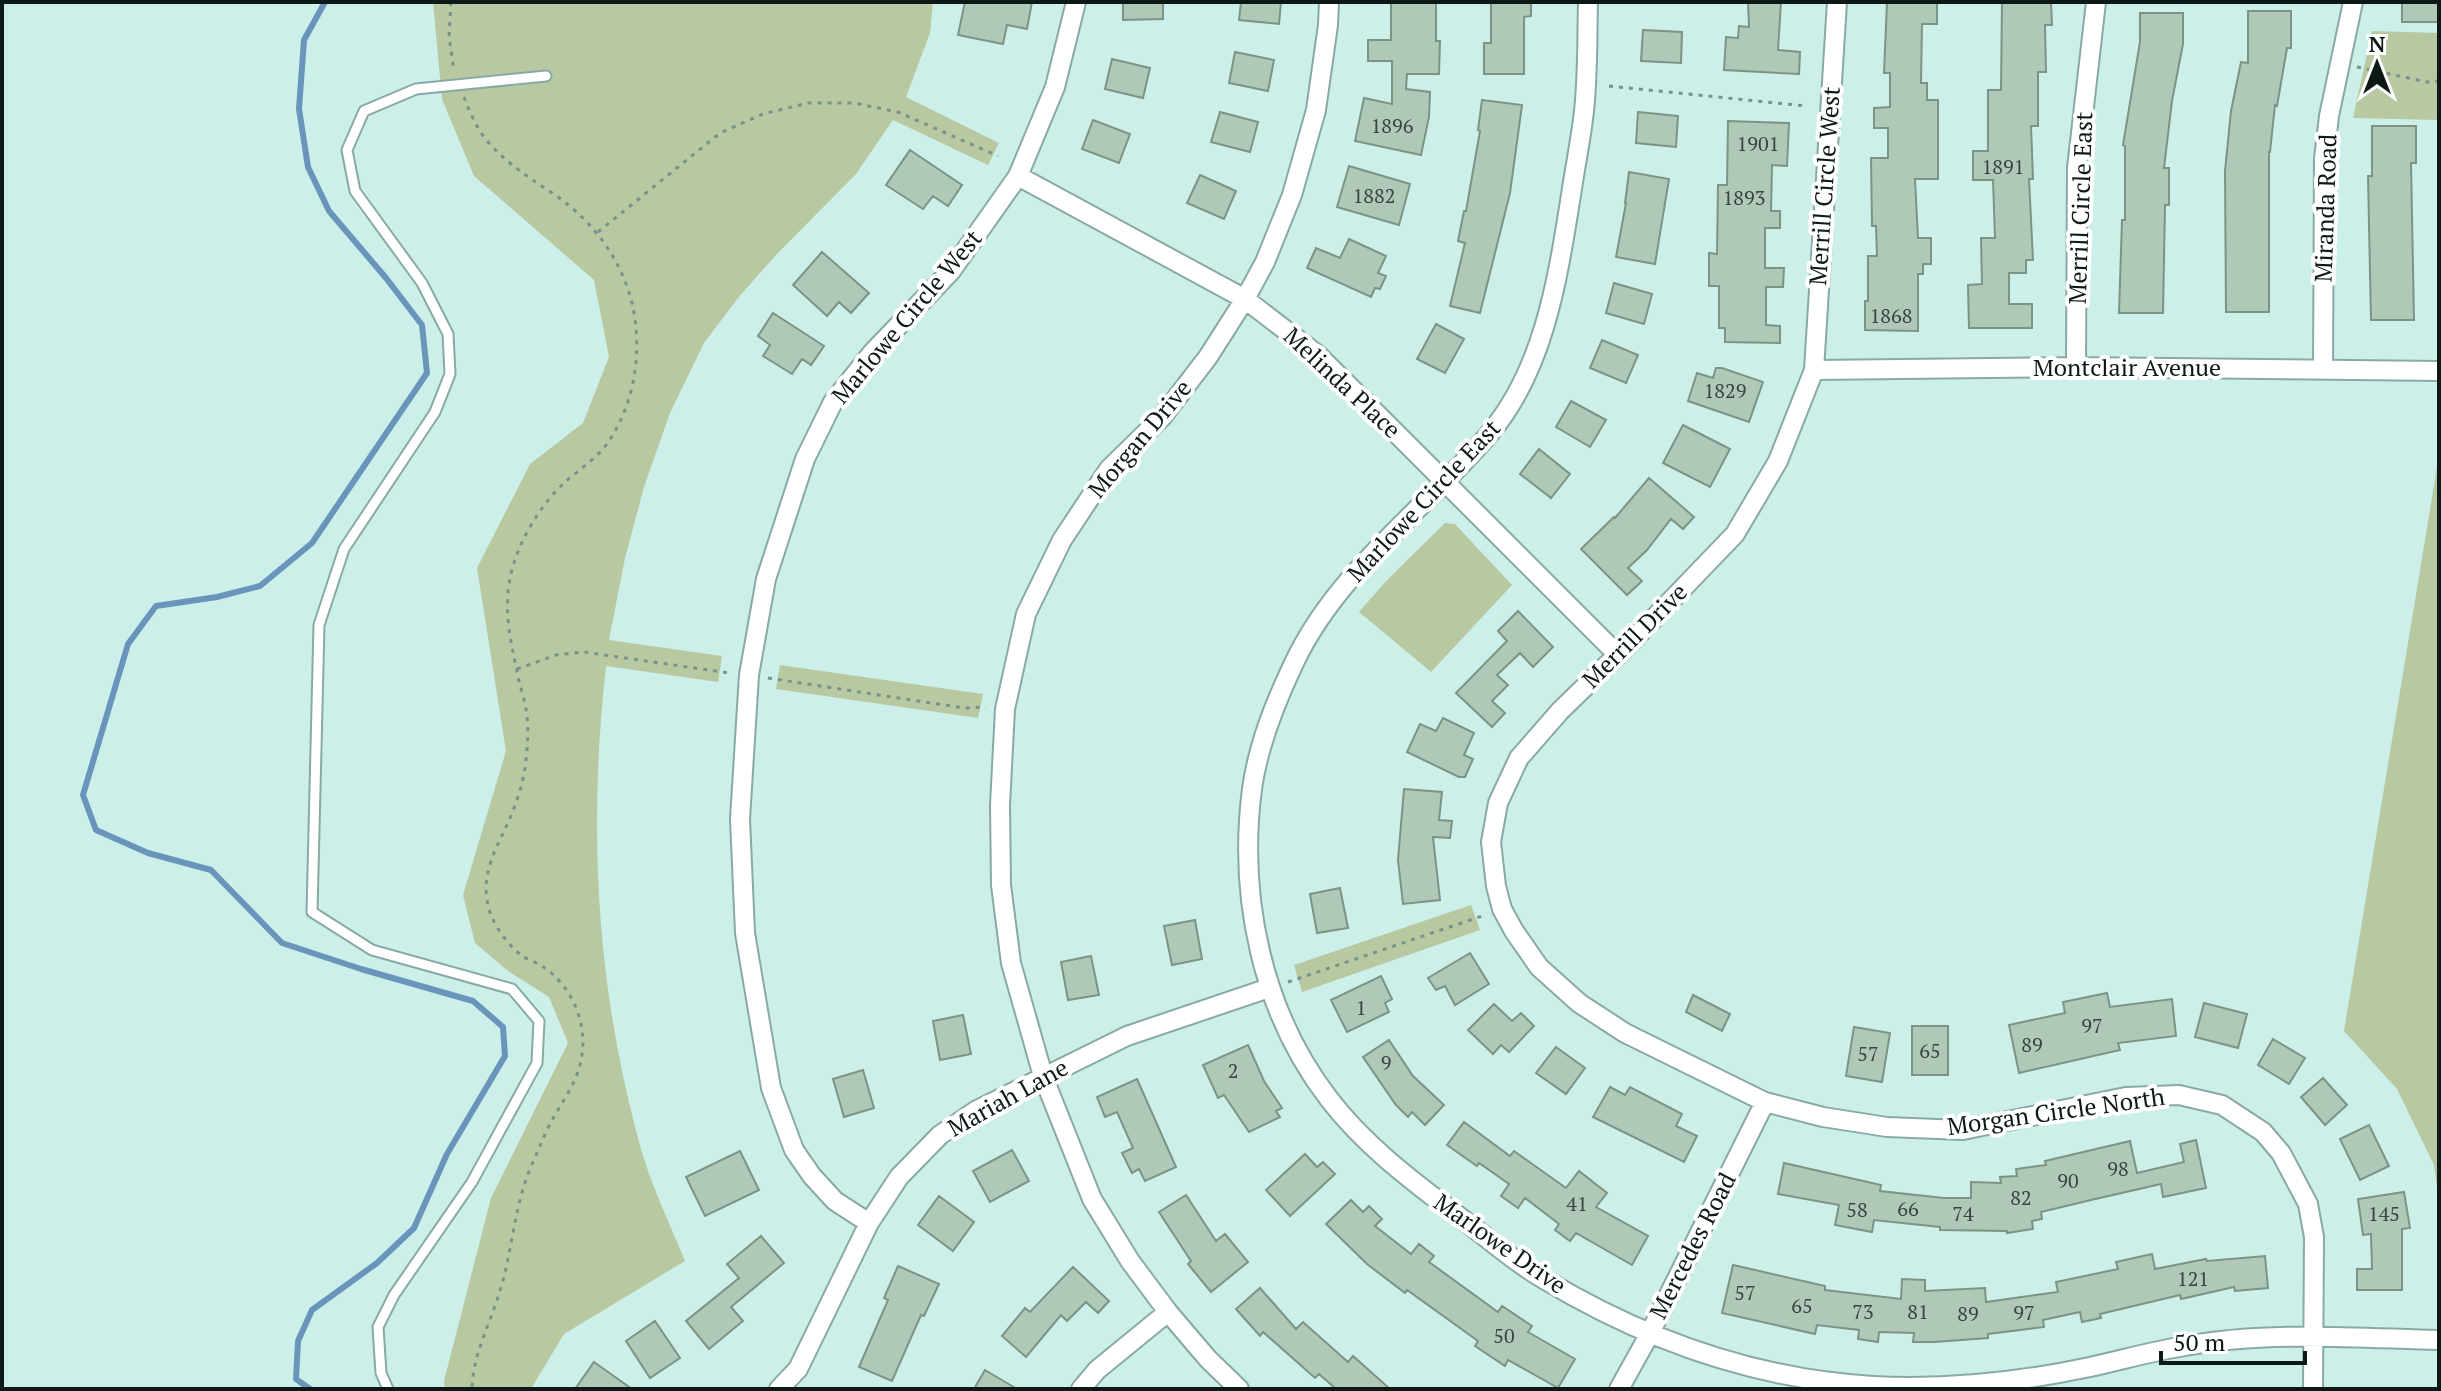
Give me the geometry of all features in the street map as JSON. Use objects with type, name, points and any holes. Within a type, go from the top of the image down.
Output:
[{"type":"street","name":"Marlowe Circle West","points":[[869,1223],[835,1201],[812,1176],[794,1150],[771,1088],[745,933],[740,819],[749,675],[766,579],[805,459],[833,402],[872,353],[951,271],[1018,176],[1055,87],[1076,2]]},
{"type":"street","name":"Morgan Drive","points":[[1239,1389],[1208,1359],[1130,1261],[1092,1199],[1043,1076],[1011,963],[1001,885],[1000,805],[1005,709],[1026,614],[1062,540],[1109,469],[1162,417],[1189,381],[1245,299],[1265,262],[1292,195],[1316,110],[1329,2]]},
{"type":"street","name":"Marlowe Circle East","points":[[1269,988],[1257,941],[1248,839],[1252,785],[1269,719],[1297,655],[1328,606],[1367,560],[1493,429],[1527,375],[1549,311],[1563,244],[1585,108],[1588,2]]},
{"type":"street","name":"Merrill Circle West","points":[[1814,370],[1837,2]]},
{"type":"street","name":"Merrill Circle East","points":[[2076,367],[2077,168],[2096,2]]},
{"type":"street","name":"Miranda Road","points":[[2323,369],[2324,159],[2329,116],[2353,2]]},
{"type":"street","name":"Melinda Place","points":[[1018,176],[1245,299],[1319,356],[1618,655]]},
{"type":"street","name":"Montclair Avenue","points":[[1814,370],[2076,367],[2439,371]]},
{"type":"street","name":"Merrill Drive","points":[[1502,909],[1491,842],[1498,803],[1519,758],[1560,711],[1735,534],[1778,461],[1814,370]]},
{"type":"street","name":"Morgan Circle North","points":[[1502,909],[1539,967],[1579,1003],[1625,1033],[1765,1102],[1823,1117],[1887,1127],[1963,1130],[2126,1097],[2179,1095],[2222,1105],[2263,1132],[2281,1153],[2308,1204],[2314,1237],[2313,1389]]},
{"type":"street","name":"Mariah Lane","points":[[779,1389],[798,1369],[869,1223],[899,1177],[940,1135],[977,1110],[1127,1036],[1269,988]]},
{"type":"street","name":"Marlowe Drive","points":[[1269,988],[1296,1048],[1329,1099],[1383,1158],[1536,1275],[1624,1324],[1682,1347],[1774,1374],[1872,1386],[1947,1386],[2018,1380],[2188,1345],[2254,1338],[2439,1340]]},
{"type":"street","name":"Mercedes Road","points":[[1619,1389],[1765,1102]]},
{"type":"street","points":[[1081,1389],[1097,1370],[1168,1312]]},
{"type":"lane","points":[[388,1389],[381,1373],[378,1327],[394,1295],[472,1182],[537,1063],[539,1021],[512,989],[372,950],[312,912],[319,625],[344,549],[435,412],[450,374],[448,334],[422,283],[355,191],[347,150],[364,111],[416,89],[546,76]]},
{"type":"path","points":[[451,2],[449,36],[455,73],[471,116],[488,141],[509,162],[558,197],[598,232],[619,264],[632,301],[637,347],[630,398],[606,446],[541,508],[527,532],[510,577],[507,616],[527,714],[526,758],[513,810],[489,864],[486,889],[491,915],[503,937],[522,956],[544,967],[570,993],[581,1026],[582,1055],[574,1084],[530,1167],[514,1217],[499,1296],[476,1357],[472,1389]]},
{"type":"path","points":[[2341,64],[2427,82],[2439,81]]},
{"type":"path","points":[[1609,86],[1806,106]]},
{"type":"path","points":[[598,232],[720,133],[763,114],[808,103],[854,103],[898,112],[998,156]]},
{"type":"path","points":[[517,669],[556,655],[584,652],[727,672]]},
{"type":"path","points":[[766,678],[964,708],[1005,709]]},
{"type":"path","points":[[1269,988],[1502,909]]},
{"type":"path","points":[[2439,1069],[2439,1119]]},
{"type":"green space","points":[[433,2],[933,2],[930,33],[906,97],[999,143],[988,165],[893,120],[856,174],[738,298],[704,343],[670,413],[644,487],[625,558],[609,640],[722,656],[718,682],[606,666],[600,727],[597,846],[605,964],[624,1083],[649,1172],[685,1261],[564,1334],[531,1389],[445,1389],[444,1381],[491,1198],[568,1043],[549,997],[508,971],[475,943],[463,895],[506,751],[477,568],[530,464],[583,423],[609,357],[594,280],[474,176],[442,99]]},
{"type":"green space","points":[[2372,31],[2439,33],[2439,120],[2353,118]]},
{"type":"green space","points":[[2439,455],[2439,1201],[2434,1165],[2397,1089],[2344,1031]]},
{"type":"green space","points":[[1445,523],[1455,524],[1512,585],[1431,672],[1359,612]]},
{"type":"green space","points":[[780,665],[983,694],[978,718],[776,689]]},
{"type":"green space","points":[[1471,905],[1480,930],[1302,992],[1294,965]]},
{"type":"building","points":[[965,2],[1032,2],[1027,29],[1007,25],[1003,44],[958,35]]},
{"type":"building","points":[[1123,2],[1163,2],[1163,19],[1123,20]]},
{"type":"building","points":[[1241,2],[1281,2],[1279,24],[1239,20]]},
{"type":"building","points":[[1391,2],[1436,2],[1439,74],[1407,74],[1406,89],[1430,92],[1429,117],[1421,155],[1355,141],[1364,98],[1392,104],[1392,61],[1368,61],[1368,40],[1391,40]]},
{"type":"building","points":[[1491,2],[1531,2],[1531,16],[1524,17],[1524,74],[1484,74],[1484,43],[1491,43]]},
{"type":"building","points":[[1748,2],[1781,2],[1778,50],[1800,52],[1799,74],[1724,70],[1726,37],[1738,38],[1739,26],[1749,27]]},
{"type":"building","points":[[1887,2],[1937,2],[1937,24],[1922,24],[1921,83],[1927,83],[1927,100],[1938,100],[1938,179],[1915,179],[1918,238],[1931,238],[1931,264],[1923,264],[1923,274],[1918,274],[1918,331],[1865,330],[1868,256],[1877,256],[1876,226],[1872,226],[1871,158],[1888,158],[1888,128],[1874,128],[1874,108],[1890,107],[1890,73],[1884,73]]},
{"type":"building","points":[[2002,2],[2051,2],[2052,25],[2045,25],[2046,72],[2038,72],[2038,126],[2031,126],[2033,179],[2029,179],[2033,260],[2026,260],[2026,273],[2009,273],[2009,304],[2032,304],[2032,328],[1969,328],[1968,285],[1982,284],[1981,238],[1995,238],[1993,180],[1973,180],[1973,151],[1988,151],[1988,90],[2001,90]]},
{"type":"building","points":[[2402,2],[2439,2],[2439,22],[2402,22]]},
{"type":"building","points":[[2248,11],[2291,11],[2291,48],[2287,48],[2269,152],[2269,312],[2226,312],[2225,171],[2231,111],[2241,62],[2248,63]]},
{"type":"building","points":[[2140,13],[2183,13],[2183,44],[2164,168],[2169,168],[2169,205],[2165,205],[2163,313],[2119,313],[2122,220],[2125,220],[2123,145],[2140,42]]},
{"type":"building","points":[[1643,30],[1682,32],[1681,63],[1641,61]]},
{"type":"building","points":[[1235,52],[1274,60],[1268,91],[1229,83]]},
{"type":"building","points":[[1112,59],[1150,68],[1143,98],[1105,89]]},
{"type":"building","points":[[1482,100],[1522,105],[1510,193],[1480,313],[1450,306],[1465,243],[1458,241],[1480,131]]},
{"type":"building","points":[[1220,112],[1258,122],[1250,152],[1211,142]]},
{"type":"building","points":[[1638,112],[1678,116],[1676,147],[1636,143]]},
{"type":"building","points":[[1093,120],[1130,134],[1119,163],[1082,149]]},
{"type":"building","points":[[1728,121],[1789,123],[1787,166],[1772,165],[1771,211],[1780,211],[1780,228],[1765,228],[1765,268],[1784,268],[1783,287],[1766,287],[1766,325],[1780,326],[1780,343],[1725,342],[1725,328],[1719,328],[1719,286],[1709,286],[1709,253],[1717,254],[1718,185],[1727,185]]},
{"type":"building","points":[[2372,126],[2416,126],[2416,163],[2411,163],[2414,320],[2371,320],[2368,176],[2372,176]]},
{"type":"building","points":[[910,150],[962,185],[948,206],[933,196],[923,209],[886,185]]},
{"type":"building","points":[[1349,166],[1410,184],[1399,225],[1337,207]]},
{"type":"building","points":[[1629,172],[1669,179],[1655,264],[1616,257]]},
{"type":"building","points":[[1200,175],[1236,191],[1224,219],[1187,203]]},
{"type":"building","points":[[1349,239],[1386,256],[1378,273],[1386,276],[1380,289],[1375,288],[1371,297],[1307,268],[1316,248],[1340,258]]},
{"type":"building","points":[[822,252],[869,293],[851,313],[839,302],[827,316],[793,285]]},
{"type":"building","points":[[1614,283],[1652,294],[1644,324],[1606,313]]},
{"type":"building","points":[[773,313],[824,346],[811,365],[802,359],[792,374],[763,356],[770,345],[758,336]]},
{"type":"building","points":[[1436,324],[1464,339],[1445,373],[1417,359]]},
{"type":"building","points":[[1602,340],[1638,355],[1626,383],[1590,368]]},
{"type":"building","points":[[1716,368],[1763,382],[1749,422],[1688,401],[1697,373],[1713,378]]},
{"type":"building","points":[[1571,401],[1606,420],[1590,447],[1556,427]]},
{"type":"building","points":[[1683,425],[1730,449],[1710,487],[1663,463]]},
{"type":"building","points":[[1539,449],[1570,474],[1551,498],[1520,474]]},
{"type":"building","points":[[1649,478],[1694,517],[1683,529],[1671,519],[1647,550],[1628,568],[1642,581],[1627,595],[1581,549],[1615,518]]},
{"type":"building","points":[[1518,611],[1553,647],[1533,667],[1520,653],[1497,675],[1508,685],[1492,701],[1505,713],[1492,727],[1456,693],[1507,641],[1498,631]]},
{"type":"building","points":[[1443,718],[1474,733],[1464,755],[1473,759],[1465,777],[1407,752],[1420,724],[1436,731]]},
{"type":"building","points":[[1404,789],[1442,792],[1439,820],[1452,821],[1450,838],[1433,837],[1440,900],[1403,904],[1398,860]]},
{"type":"building","points":[[1340,888],[1348,928],[1317,933],[1310,894]]},
{"type":"building","points":[[1195,920],[1202,959],[1172,965],[1164,926]]},
{"type":"building","points":[[1470,953],[1489,984],[1455,1005],[1445,986],[1436,990],[1428,978]]},
{"type":"building","points":[[1091,956],[1099,995],[1068,1000],[1061,962]]},
{"type":"building","points":[[1381,976],[1392,999],[1385,1003],[1389,1012],[1347,1032],[1331,1000]]},
{"type":"building","points":[[2107,993],[2110,1007],[2172,999],[2176,1036],[2118,1043],[2120,1050],[2019,1073],[2009,1025],[2065,1013],[2063,1002]]},
{"type":"building","points":[[1693,995],[1730,1014],[1722,1031],[1686,1012]]},
{"type":"building","points":[[2204,1003],[2247,1014],[2238,1048],[2195,1037]]},
{"type":"building","points":[[1494,1004],[1512,1021],[1521,1013],[1534,1026],[1509,1052],[1501,1045],[1493,1054],[1468,1030]]},
{"type":"building","points":[[963,1015],[971,1054],[940,1060],[933,1021]]},
{"type":"building","points":[[1912,1026],[1948,1026],[1948,1075],[1912,1075]]},
{"type":"building","points":[[1854,1027],[1890,1033],[1882,1082],[1846,1076]]},
{"type":"building","points":[[2273,1039],[2305,1058],[2289,1084],[2258,1065]]},
{"type":"building","points":[[1389,1040],[1413,1076],[1444,1105],[1425,1125],[1412,1112],[1408,1117],[1396,1105],[1363,1057]]},
{"type":"building","points":[[1248,1045],[1264,1081],[1282,1108],[1276,1111],[1280,1117],[1249,1132],[1224,1095],[1218,1098],[1203,1065]]},
{"type":"building","points":[[1556,1047],[1585,1068],[1566,1094],[1536,1073]]},
{"type":"building","points":[[863,1070],[874,1108],[844,1117],[833,1079]]},
{"type":"building","points":[[2323,1078],[2347,1105],[2325,1125],[2301,1097]]},
{"type":"building","points":[[1137,1079],[1176,1167],[1145,1181],[1139,1169],[1132,1173],[1122,1153],[1133,1148],[1117,1112],[1105,1117],[1097,1097]]},
{"type":"building","points":[[1610,1087],[1625,1095],[1630,1087],[1682,1114],[1676,1126],[1697,1136],[1684,1162],[1593,1117]]},
{"type":"building","points":[[1464,1122],[1510,1156],[1514,1151],[1566,1188],[1579,1171],[1607,1193],[1596,1207],[1648,1236],[1632,1265],[1576,1233],[1570,1241],[1555,1230],[1559,1224],[1525,1198],[1518,1208],[1501,1196],[1509,1184],[1447,1145]]},
{"type":"building","points":[[2369,1125],[2389,1166],[2360,1180],[2340,1139]]},
{"type":"building","points":[[2196,1140],[2206,1188],[2163,1197],[2161,1184],[2041,1212],[2042,1219],[2032,1221],[2033,1229],[2007,1233],[1940,1230],[1940,1227],[1874,1220],[1872,1232],[1835,1225],[1839,1205],[1778,1194],[1784,1163],[1881,1185],[1880,1191],[1971,1198],[1971,1182],[2001,1183],[2000,1177],[2017,1176],[2016,1169],[2046,1165],[2045,1161],[2130,1141],[2137,1173],[2184,1162],[2180,1144]]},
{"type":"building","points":[[1012,1150],[1029,1181],[990,1202],[973,1171]]},
{"type":"building","points":[[740,1151],[759,1190],[705,1216],[686,1177]]},
{"type":"building","points":[[1305,1154],[1317,1167],[1323,1162],[1335,1174],[1290,1216],[1266,1190]]},
{"type":"building","points":[[2404,1192],[2410,1228],[2402,1229],[2402,1290],[2357,1290],[2357,1269],[2372,1269],[2371,1234],[2363,1235],[2358,1199]]},
{"type":"building","points":[[1186,1195],[1216,1241],[1225,1234],[1248,1262],[1211,1292],[1188,1264],[1191,1261],[1159,1212]]},
{"type":"building","points":[[939,1196],[974,1222],[953,1251],[918,1225]]},
{"type":"building","points":[[1351,1200],[1363,1212],[1369,1206],[1382,1219],[1375,1226],[1411,1254],[1419,1244],[1434,1256],[1429,1262],[1498,1312],[1502,1306],[1532,1326],[1528,1332],[1575,1359],[1558,1388],[1508,1360],[1505,1366],[1475,1346],[1478,1341],[1367,1264],[1326,1224]]},
{"type":"building","points":[[761,1236],[784,1263],[731,1307],[743,1321],[709,1349],[686,1321],[739,1278],[727,1264]]},
{"type":"building","points":[[2152,1254],[2155,1269],[2206,1259],[2265,1256],[2268,1288],[2235,1291],[2234,1287],[2181,1299],[2180,1295],[2100,1314],[2101,1318],[2082,1322],[2080,1312],[2043,1320],[2044,1327],[1988,1334],[1988,1338],[1934,1342],[1913,1342],[1914,1333],[1879,1332],[1878,1342],[1858,1339],[1859,1330],[1817,1325],[1815,1334],[1722,1313],[1733,1265],[1825,1286],[1825,1290],[1901,1299],[1902,1279],[1925,1280],[1925,1291],[1985,1288],[1986,1302],[2058,1292],[2056,1282],[2118,1269],[2116,1262]]},
{"type":"building","points":[[898,1266],[939,1284],[924,1316],[921,1315],[892,1381],[859,1367],[888,1300],[884,1298]]},
{"type":"building","points":[[1073,1267],[1109,1301],[1098,1313],[1086,1302],[1067,1321],[1061,1315],[1026,1357],[1002,1336],[1025,1308],[1030,1312]]},
{"type":"building","points":[[1260,1288],[1296,1329],[1303,1322],[1348,1362],[1353,1356],[1390,1389],[1336,1389],[1319,1374],[1315,1378],[1263,1332],[1260,1336],[1236,1309]]},
{"type":"building","points":[[655,1321],[680,1358],[650,1378],[626,1341]]},
{"type":"building","points":[[594,1362],[632,1389],[575,1389]]},
{"type":"building","points":[[985,1370],[1017,1389],[974,1389]]},
{"type":"waterway","points":[[310,1389],[296,1379],[298,1341],[312,1310],[377,1263],[414,1228],[447,1154],[505,1056],[503,1027],[473,1001],[282,943],[211,870],[148,853],[96,830],[83,795],[128,644],[156,606],[217,597],[260,586],[312,543],[427,373],[422,325],[329,211],[308,167],[299,109],[304,40],[325,2]]}]
